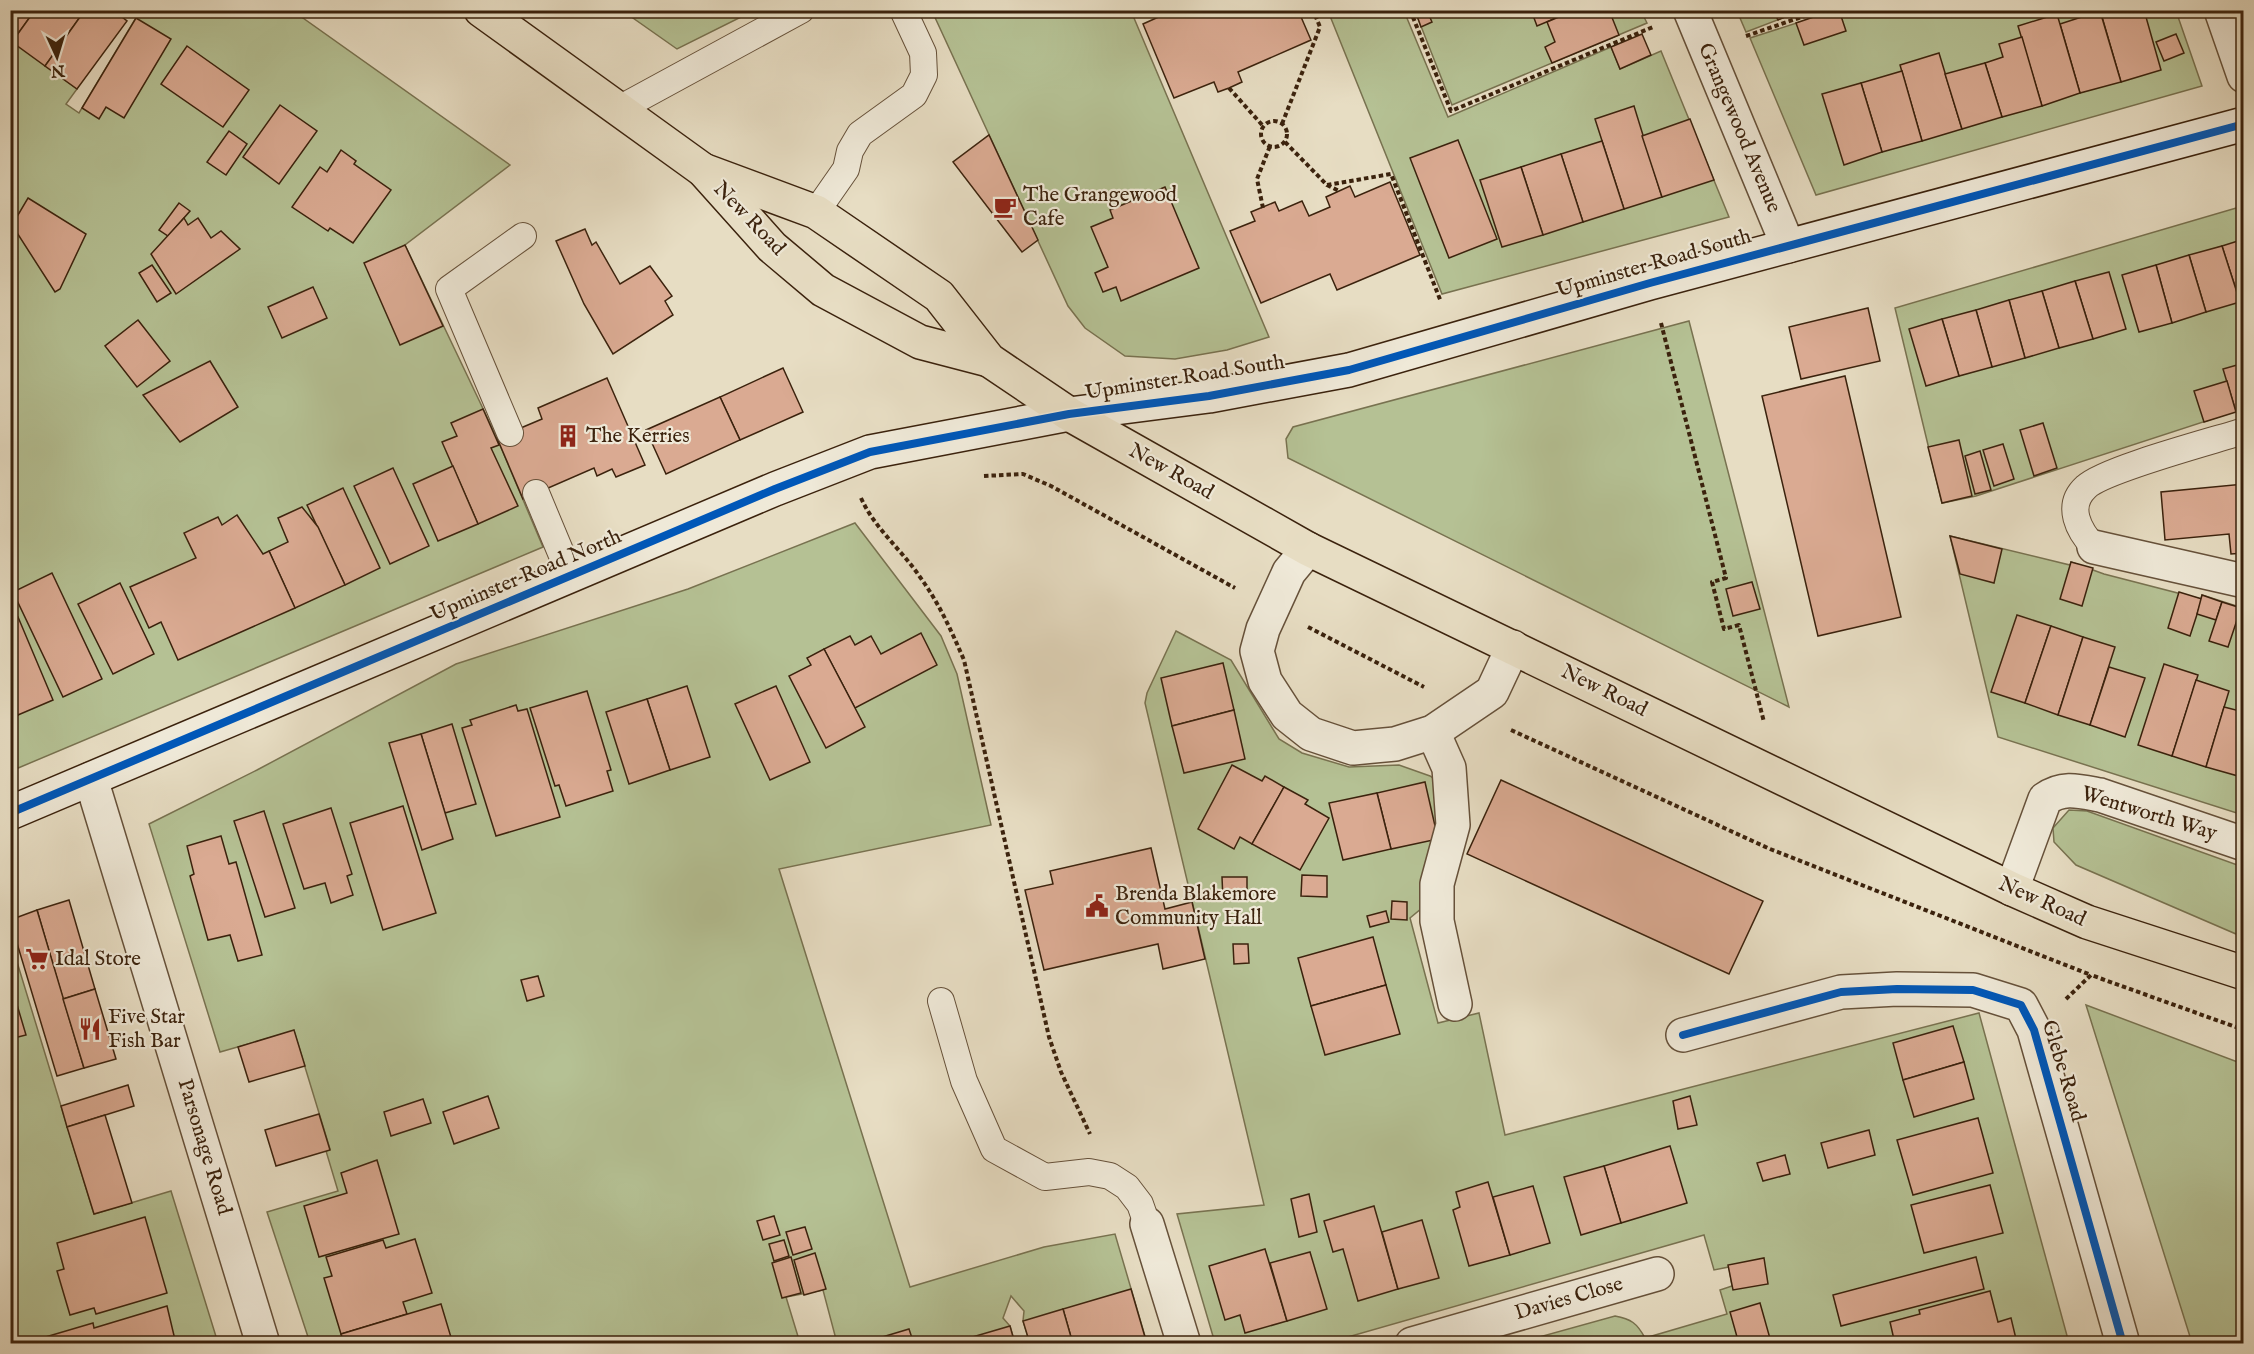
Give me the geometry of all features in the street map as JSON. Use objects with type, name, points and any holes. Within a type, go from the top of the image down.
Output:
[{"type":"main road","name":"New Road","points":[[481,10],[703,170],[772,247],[824,290],[920,342],[989,360]]},
{"type":"main road","name":"New Road","points":[[703,170],[816,212],[939,296],[989,360],[1069,414],[1308,549],[2012,890],[2087,922],[2244,973]]},
{"type":"street","points":[[2221,10],[2244,76]]},
{"type":"street","name":"Grangewood Avenue","points":[[1690,11],[1788,246]]},
{"type":"street","name":"Upminster Road South","points":[[1069,414],[1209,396],[1349,370],[1650,283],[2244,124]]},
{"type":"street","name":"Upminster Road North","points":[[10,813],[870,452],[1069,414]]},
{"type":"street","points":[[2094,548],[2244,581]]},
{"type":"street","points":[[1308,549],[1290,572],[1263,629],[1257,651],[1264,681],[1287,715],[1311,734],[1353,748],[1395,744],[1432,732],[1492,692],[1513,647]]},
{"type":"street","points":[[1432,732],[1449,768],[1453,825],[1437,884],[1437,921],[1455,1004]]},
{"type":"street","name":"Parsonage Road","points":[[91,779],[264,1344]]},
{"type":"street","name":"Wentworth Way","points":[[2012,890],[2045,798],[2057,790],[2077,790],[2100,795],[2244,844]]},
{"type":"street","name":"Glebe Road","points":[[1683,1035],[1841,992],[1897,988],[1973,990],[2021,1005],[2034,1030],[2123,1344]]},
{"type":"street","points":[[1147,1224],[1184,1344]]},
{"type":"street","name":"Davies Close","points":[[1412,1344],[1657,1274]]},
{"type":"lane","points":[[619,109],[801,10]]},
{"type":"lane","points":[[816,212],[846,169],[850,151],[860,134],[914,95],[924,75],[923,53],[903,10]]},
{"type":"lane","points":[[510,433],[449,289],[523,236]]},
{"type":"lane","points":[[2094,548],[2082,534],[2074,514],[2086,486],[2109,474],[2244,431]]},
{"type":"lane","points":[[536,493],[571,577]]},
{"type":"lane","points":[[941,1001],[964,1082],[994,1149],[1044,1177],[1089,1172],[1110,1176],[1127,1187],[1140,1204],[1147,1224]]},
{"type":"path","points":[[1270,146],[1281,145],[1287,135],[1282,124],[1320,27],[1313,10]]},
{"type":"path","points":[[1410,10],[1451,111],[1690,11]]},
{"type":"path","points":[[1706,50],[1822,10]]},
{"type":"path","points":[[1229,88],[1264,127]]},
{"type":"path","points":[[1270,146],[1262,137],[1264,127],[1269,122],[1282,124]]},
{"type":"path","points":[[1285,141],[1327,185],[1339,191]]},
{"type":"path","points":[[1263,207],[1257,179],[1270,146]]},
{"type":"path","points":[[1327,185],[1390,174],[1456,339]]},
{"type":"path","points":[[1650,283],[1726,578],[1712,582],[1724,630],[1739,625],[1778,778]]},
{"type":"path","points":[[860,498],[870,518],[919,575],[945,615],[964,660],[1048,1037],[1061,1071],[1110,1176]]},
{"type":"path","points":[[2034,1030],[2091,975],[2244,1030]]},
{"type":"green space","points":[[140,11],[293,11],[510,165],[405,245],[497,438],[543,547],[11,771],[11,40],[77,89],[66,104],[79,113]]},
{"type":"green space","points":[[623,11],[753,11],[677,49]]},
{"type":"green space","points":[[932,11],[1131,11],[1269,337],[1227,350],[1175,359],[1125,356],[1085,328],[1068,306]]},
{"type":"green space","points":[[1328,11],[1404,11],[1448,117],[1611,47],[1620,69],[1661,51],[1729,217],[1442,294]]},
{"type":"green space","points":[[1415,11],[1641,11],[1647,23],[1452,105]]},
{"type":"green space","points":[[1737,11],[1801,11],[1746,32]]},
{"type":"green space","points":[[1834,11],[2176,11],[2202,86],[1816,195],[1750,38]]},
{"type":"green space","points":[[2243,206],[2243,409],[1976,496],[1942,503],[1895,308]]},
{"type":"green space","points":[[1689,321],[1789,707],[1288,458],[1286,439],[1293,427]]},
{"type":"green space","points":[[855,523],[941,636],[957,674],[991,825],[779,869],[910,1287],[1044,1247],[1115,1234],[1147,1343],[1030,1343],[1023,1321],[1024,1311],[1011,1296],[1003,1318],[1010,1326],[1015,1343],[837,1343],[823,1290],[786,1297],[800,1343],[310,1343],[267,1212],[338,1191],[326,1151],[330,1149],[294,1031],[220,1052],[149,824],[257,770],[456,664],[688,589]]},
{"type":"green space","points":[[1950,536],[2070,565],[2071,562],[2104,574],[2201,599],[2202,595],[2243,608],[2243,815],[1998,737]]},
{"type":"green space","points":[[1176,631],[1231,660],[1279,739],[1302,753],[1349,767],[1399,765],[1430,776],[1443,785],[1428,903],[1410,918],[1438,1023],[1479,1013],[1505,1135],[1979,1013],[2069,1343],[1518,1343],[1615,1316],[1633,1322],[1645,1338],[1727,1314],[1720,1290],[1732,1286],[1729,1267],[1714,1270],[1704,1235],[1327,1343],[1215,1343],[1177,1214],[1264,1205],[1145,703],[1147,693]]},
{"type":"green space","points":[[2069,810],[2087,811],[2243,867],[2243,937],[2076,865],[2054,842],[2053,828]]},
{"type":"green space","points":[[10,939],[94,1214],[171,1191],[218,1343],[11,1343]]},
{"type":"green space","points":[[2086,1005],[2243,1064],[2243,1343],[2192,1343]]},
{"type":"building","points":[[10,10],[35,10],[12,42],[10,40]]},
{"type":"building","points":[[35,10],[85,10],[45,66],[12,42]]},
{"type":"building","points":[[85,10],[113,10],[127,21],[77,89],[45,66]]},
{"type":"building","points":[[1174,10],[1298,10],[1311,40],[1238,72],[1242,82],[1229,88],[1218,92],[1214,82],[1174,98],[1143,24]]},
{"type":"building","points":[[1415,10],[1435,10],[1428,13],[1432,22],[1421,27]]},
{"type":"building","points":[[1531,10],[1575,10],[1537,26]]},
{"type":"building","points":[[1575,10],[1609,10],[1619,35],[1552,63],[1545,47],[1555,42],[1547,22]]},
{"type":"building","points":[[1773,10],[1801,10],[1778,20]]},
{"type":"building","points":[[1839,10],[1846,31],[1804,45],[1796,23]]},
{"type":"building","points":[[2100,10],[2144,10],[2161,70],[2121,82]]},
{"type":"building","points":[[2100,11],[2121,82],[2080,93],[2060,24]]},
{"type":"building","points":[[2057,14],[2080,93],[2042,106],[2018,26]]},
{"type":"building","points":[[136,18],[171,39],[124,118],[106,107],[99,119],[82,108]]},
{"type":"building","points":[[1642,34],[1651,55],[1620,69],[1611,47]]},
{"type":"building","points":[[2176,34],[2184,53],[2164,61],[2156,42]]},
{"type":"building","points":[[2022,37],[2042,106],[2002,117],[1985,63],[2003,57],[1999,44]]},
{"type":"building","points":[[187,46],[249,90],[223,127],[161,84]]},
{"type":"building","points":[[1939,53],[1962,129],[1922,141],[1900,65]]},
{"type":"building","points":[[1985,63],[2002,117],[1962,129],[1945,74]]},
{"type":"building","points":[[1902,71],[1922,141],[1882,152],[1861,83]]},
{"type":"building","points":[[1861,83],[1882,152],[1844,165],[1822,94]]},
{"type":"building","points":[[280,105],[317,131],[279,184],[243,157]]},
{"type":"building","points":[[1634,106],[1662,197],[1624,209],[1595,119]]},
{"type":"building","points":[[1690,119],[1714,180],[1662,197],[1642,136]]},
{"type":"building","points":[[229,131],[247,144],[226,175],[207,162]]},
{"type":"building","name":"The Grangewood Cafe","points":[[989,135],[1038,240],[1022,252],[953,162]]},
{"type":"building","points":[[1458,140],[1497,239],[1449,258],[1410,158]]},
{"type":"building","points":[[1602,141],[1624,209],[1583,222],[1561,154]]},
{"type":"building","points":[[341,150],[356,161],[354,164],[391,190],[353,243],[330,228],[328,231],[292,207],[320,167],[327,172]]},
{"type":"building","points":[[1561,154],[1583,222],[1543,235],[1521,167]]},
{"type":"building","points":[[1521,167],[1543,235],[1502,247],[1480,180]]},
{"type":"building","points":[[1390,182],[1420,255],[1337,290],[1330,274],[1261,303],[1230,231],[1255,221],[1251,212],[1275,202],[1279,211],[1302,201],[1309,216],[1330,207],[1326,197],[1350,186],[1355,197]]},
{"type":"building","points":[[1165,187],[1199,268],[1121,301],[1116,287],[1103,292],[1095,273],[1108,267],[1091,227],[1113,218],[1110,210]]},
{"type":"building","points":[[28,198],[86,234],[60,289],[55,292],[12,225]]},
{"type":"building","points":[[179,203],[190,211],[168,236],[159,230]]},
{"type":"building","points":[[184,218],[188,225],[198,218],[211,238],[221,231],[240,249],[176,294],[151,254]]},
{"type":"building","points":[[585,229],[592,245],[596,242],[620,284],[650,266],[672,296],[665,301],[673,315],[613,354],[584,304],[556,241]]},
{"type":"building","points":[[2244,239],[2244,301],[2240,302],[2222,246]]},
{"type":"building","points":[[405,245],[443,326],[400,345],[364,263]]},
{"type":"building","points":[[2222,246],[2240,302],[2206,312],[2189,255]]},
{"type":"building","points":[[2189,255],[2206,312],[2172,323],[2156,265]]},
{"type":"building","points":[[152,265],[171,293],[157,302],[139,273]]},
{"type":"building","points":[[2156,265],[2172,323],[2139,332],[2122,275]]},
{"type":"building","points":[[2109,272],[2126,329],[2093,339],[2075,281]]},
{"type":"building","points":[[2075,281],[2093,339],[2059,348],[2042,291]]},
{"type":"building","points":[[313,287],[327,318],[282,338],[268,307]]},
{"type":"building","points":[[2042,291],[2059,348],[2025,358],[2009,300]]},
{"type":"building","points":[[2009,300],[2025,358],[1992,367],[1976,310]]},
{"type":"building","points":[[1868,308],[1880,361],[1801,379],[1789,327]]},
{"type":"building","points":[[1976,310],[1992,367],[1959,376],[1942,319]]},
{"type":"building","points":[[1942,319],[1959,376],[1926,386],[1909,329]]},
{"type":"building","points":[[138,320],[170,361],[137,387],[105,346]]},
{"type":"building","points":[[210,361],[238,407],[180,442],[143,395]]},
{"type":"building","points":[[2244,363],[2244,409],[2236,412],[2223,369]]},
{"type":"building","points":[[783,368],[803,412],[740,440],[720,397]]},
{"type":"building","points":[[1845,376],[1901,617],[1818,636],[1762,396]]},
{"type":"building","name":"The Kerries","points":[[607,378],[645,465],[616,477],[612,469],[597,476],[594,468],[523,499],[497,438],[542,419],[538,408]]},
{"type":"building","points":[[2227,381],[2236,412],[2204,422],[2194,391]]},
{"type":"building","points":[[720,397],[740,440],[666,474],[646,430]]},
{"type":"building","points":[[483,409],[499,445],[491,448],[518,506],[478,524],[442,442],[457,436],[451,423]]},
{"type":"building","points":[[2043,423],[2057,468],[2034,476],[2020,430]]},
{"type":"building","points":[[1959,440],[1972,496],[1942,503],[1928,447]]},
{"type":"building","points":[[2003,444],[2014,479],[1994,486],[1983,450]]},
{"type":"building","points":[[1980,451],[1991,490],[1975,494],[1965,456]]},
{"type":"building","points":[[453,466],[478,524],[438,541],[413,484]]},
{"type":"building","points":[[393,468],[429,546],[390,564],[354,486]]},
{"type":"building","points":[[2244,484],[2244,553],[2231,554],[2229,534],[2165,540],[2161,492]]},
{"type":"building","points":[[343,488],[380,568],[345,585],[307,505]]},
{"type":"building","points":[[302,507],[318,527],[345,585],[295,608],[269,551],[288,542],[278,518]]},
{"type":"building","points":[[237,515],[263,554],[269,551],[295,608],[178,660],[161,622],[149,628],[130,587],[196,558],[184,533],[218,517],[222,525]]},
{"type":"building","points":[[1950,536],[2002,549],[1994,583],[1960,574]]},
{"type":"building","points":[[2071,562],[2093,568],[2082,606],[2060,599]]},
{"type":"building","points":[[52,573],[102,679],[63,697],[13,592]]},
{"type":"building","points":[[1752,582],[1760,609],[1733,616],[1726,589]]},
{"type":"building","points":[[120,583],[154,654],[113,674],[78,604]]},
{"type":"building","points":[[2179,592],[2202,599],[2190,636],[2168,628]]},
{"type":"building","points":[[2202,595],[2222,602],[2216,620],[2197,614]]},
{"type":"building","points":[[2222,602],[2241,608],[2228,647],[2209,641]]},
{"type":"building","points":[[2017,615],[2051,626],[2025,703],[1991,692]]},
{"type":"building","points":[[18,617],[53,700],[18,715],[10,698],[10,620]]},
{"type":"building","points":[[2051,626],[2083,637],[2058,715],[2025,703]]},
{"type":"building","points":[[921,633],[937,665],[855,708],[824,649],[850,636],[855,645],[871,636],[881,654]]},
{"type":"building","points":[[2083,637],[2115,647],[2090,725],[2058,715]]},
{"type":"building","points":[[824,649],[865,727],[826,748],[789,676],[811,665],[807,658]]},
{"type":"building","points":[[1223,663],[1234,710],[1172,726],[1161,678]]},
{"type":"building","points":[[2164,664],[2198,675],[2172,756],[2138,745]]},
{"type":"building","points":[[2109,667],[2145,678],[2125,737],[2090,725]]},
{"type":"building","points":[[2196,680],[2229,691],[2206,767],[2172,756]]},
{"type":"building","points":[[687,686],[710,757],[670,770],[647,699]]},
{"type":"building","points":[[776,686],[810,762],[770,780],[735,704]]},
{"type":"building","points":[[587,691],[611,770],[607,771],[613,791],[566,806],[559,785],[555,786],[530,708]]},
{"type":"building","points":[[10,698],[18,715],[10,718]]},
{"type":"building","points":[[647,699],[670,770],[629,784],[606,712]]},
{"type":"building","points":[[516,705],[518,711],[527,709],[560,817],[496,836],[462,728],[472,725],[470,720]]},
{"type":"building","points":[[2224,707],[2244,712],[2244,760],[2238,776],[2206,767]]},
{"type":"building","points":[[1234,710],[1245,759],[1184,773],[1172,726]]},
{"type":"building","points":[[452,724],[476,804],[445,813],[421,734]]},
{"type":"building","points":[[421,734],[453,839],[422,850],[389,743]]},
{"type":"building","points":[[2244,760],[2244,778],[2238,776]]},
{"type":"building","points":[[1232,765],[1262,781],[1265,776],[1284,787],[1252,844],[1240,837],[1234,849],[1198,829]]},
{"type":"building","points":[[1501,780],[1763,901],[1729,974],[1467,854]]},
{"type":"building","points":[[1425,782],[1438,839],[1391,849],[1377,793]]},
{"type":"building","points":[[1284,787],[1308,800],[1305,804],[1329,818],[1300,870],[1252,844]]},
{"type":"building","points":[[1377,793],[1391,849],[1343,860],[1329,803]]},
{"type":"building","points":[[403,806],[436,913],[383,930],[350,823]]},
{"type":"building","points":[[331,808],[352,874],[347,876],[353,895],[331,903],[325,883],[304,889],[283,824]]},
{"type":"building","points":[[264,811],[295,908],[265,917],[234,821]]},
{"type":"building","points":[[221,836],[229,864],[236,862],[262,955],[238,961],[230,935],[208,940],[190,876],[194,874],[187,846]]},
{"type":"building","name":"Brenda Blakemore Community Hall","points":[[1151,848],[1165,909],[1192,902],[1205,959],[1163,969],[1158,944],[1044,970],[1025,890],[1053,884],[1050,871]]},
{"type":"building","points":[[1302,875],[1327,876],[1327,897],[1301,896]]},
{"type":"building","points":[[1222,877],[1247,877],[1247,899],[1223,900]]},
{"type":"building","points":[[69,900],[95,989],[63,999],[37,910]]},
{"type":"building","points":[[1392,901],[1407,902],[1407,920],[1391,919]]},
{"type":"building","name":"Idal Store","points":[[37,910],[84,1068],[57,1076],[10,920]]},
{"type":"building","points":[[1386,911],[1389,922],[1370,927],[1367,916]]},
{"type":"building","points":[[1373,937],[1386,985],[1311,1006],[1298,958]]},
{"type":"building","points":[[1233,944],[1248,944],[1249,963],[1234,964]]},
{"type":"building","points":[[538,976],[544,996],[527,1001],[521,980]]},
{"type":"building","points":[[10,981],[26,1035],[10,1039]]},
{"type":"building","points":[[1386,985],[1400,1034],[1325,1055],[1311,1006]]},
{"type":"building","name":"Five Star Fish Bar","points":[[95,989],[116,1059],[84,1068],[63,999]]},
{"type":"building","points":[[1953,1026],[1964,1062],[1903,1080],[1893,1043]]},
{"type":"building","points":[[294,1030],[305,1066],[249,1082],[238,1047]]},
{"type":"building","points":[[1964,1062],[1974,1099],[1914,1117],[1903,1080]]},
{"type":"building","points":[[128,1085],[134,1106],[67,1127],[61,1106]]},
{"type":"building","points":[[488,1096],[499,1128],[454,1144],[443,1112]]},
{"type":"building","points":[[1690,1096],[1697,1125],[1678,1129],[1673,1101]]},
{"type":"building","points":[[423,1099],[431,1123],[391,1136],[384,1112]]},
{"type":"building","points":[[319,1114],[330,1150],[276,1166],[265,1130]]},
{"type":"building","points":[[105,1115],[132,1203],[94,1214],[67,1127]]},
{"type":"building","points":[[1978,1118],[1993,1173],[1913,1195],[1897,1140]]},
{"type":"building","points":[[1869,1130],[1875,1155],[1828,1168],[1821,1143]]},
{"type":"building","points":[[1670,1146],[1687,1203],[1621,1223],[1604,1166]]},
{"type":"building","points":[[1785,1155],[1790,1174],[1763,1181],[1757,1163]]},
{"type":"building","points":[[377,1160],[399,1234],[319,1257],[304,1206],[347,1193],[341,1173]]},
{"type":"building","points":[[1604,1166],[1621,1223],[1581,1235],[1564,1177]]},
{"type":"building","points":[[1488,1182],[1510,1255],[1469,1266],[1453,1210],[1460,1207],[1456,1192]]},
{"type":"building","points":[[1990,1185],[2003,1233],[1924,1253],[1911,1205]]},
{"type":"building","points":[[1533,1186],[1550,1243],[1510,1255],[1493,1197]]},
{"type":"building","points":[[1309,1194],[1317,1232],[1299,1237],[1291,1199]]},
{"type":"building","points":[[1374,1206],[1398,1289],[1358,1301],[1343,1249],[1333,1252],[1324,1221]]},
{"type":"building","points":[[774,1216],[780,1235],[763,1240],[757,1221]]},
{"type":"building","points":[[145,1217],[167,1293],[96,1314],[94,1308],[70,1315],[57,1271],[64,1269],[57,1243]]},
{"type":"building","points":[[1422,1220],[1439,1278],[1398,1289],[1382,1232]]},
{"type":"building","points":[[805,1227],[812,1249],[793,1255],[786,1232]]},
{"type":"building","points":[[415,1239],[432,1293],[403,1302],[407,1314],[341,1334],[324,1278],[332,1276],[326,1257],[383,1240],[386,1248]]},
{"type":"building","points":[[784,1240],[789,1256],[774,1261],[769,1244]]},
{"type":"building","points":[[1265,1249],[1287,1321],[1245,1333],[1240,1315],[1225,1320],[1209,1266]]},
{"type":"building","points":[[1310,1252],[1327,1309],[1287,1321],[1270,1263]]},
{"type":"building","points":[[815,1253],[826,1289],[804,1295],[794,1260]]},
{"type":"building","points":[[791,1257],[801,1293],[782,1298],[772,1263]]},
{"type":"building","points":[[1976,1257],[1984,1289],[1841,1326],[1833,1295]]},
{"type":"building","points":[[1764,1258],[1768,1284],[1733,1290],[1728,1265]]},
{"type":"building","points":[[1131,1289],[1147,1344],[1073,1344],[1063,1309]]},
{"type":"building","points":[[1990,1291],[1998,1322],[2011,1318],[2017,1343],[1895,1344],[1890,1322],[1920,1314],[1919,1310]]},
{"type":"building","points":[[1760,1303],[1771,1342],[1739,1344],[1730,1312]]},
{"type":"building","points":[[441,1304],[453,1344],[344,1344],[341,1334]]},
{"type":"building","points":[[167,1306],[176,1344],[44,1344],[42,1338],[93,1323],[94,1328]]},
{"type":"building","points":[[1063,1309],[1073,1344],[1030,1344],[1023,1321]]},
{"type":"building","points":[[1010,1326],[1015,1344],[971,1344],[969,1338]]},
{"type":"building","points":[[909,1329],[914,1344],[870,1344],[869,1341]]},
{"type":"building","points":[[969,1338],[971,1344],[951,1344]]},
{"type":"cycle path","points":[[10,813],[775,489],[870,452],[1069,414],[1209,396],[1349,370],[1650,283],[2244,124]]},
{"type":"cycle path","points":[[1683,1035],[1841,992],[1897,989],[1973,990],[2021,1005],[2034,1030],[2123,1344]]},
{"type":"place","name":"The Grangewood Cafe","points":[[1005,207]]},
{"type":"place","name":"The Kerries","points":[[568,436]]},
{"type":"place","name":"Brenda Blakemore Community Hall","points":[[1097,906]]},
{"type":"place","name":"Idal Store","points":[[37,959]]},
{"type":"place","name":"Five Star Fish Bar","points":[[90,1029]]}]
